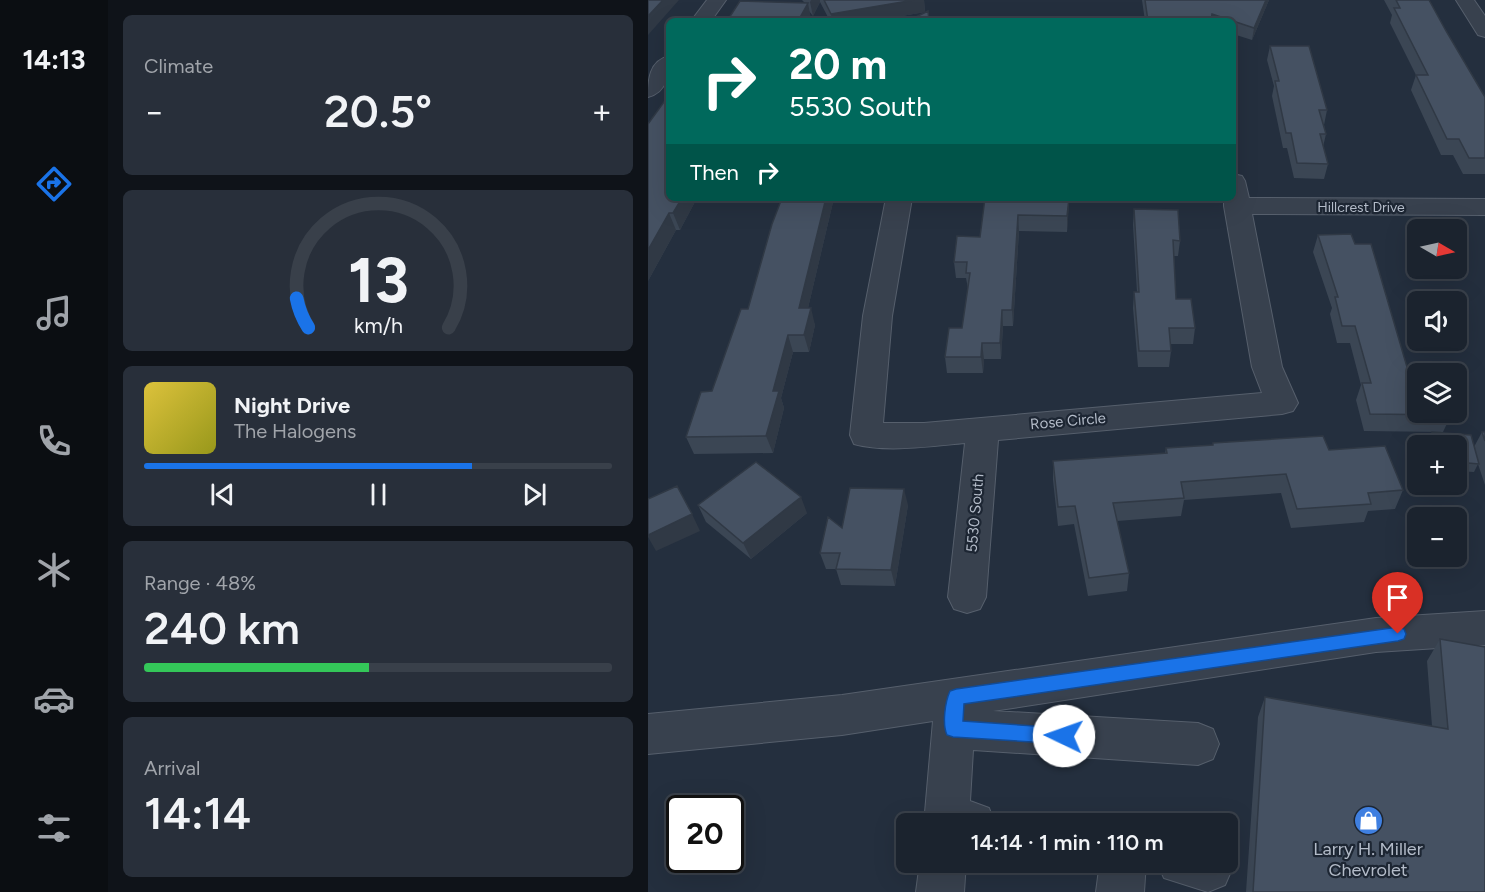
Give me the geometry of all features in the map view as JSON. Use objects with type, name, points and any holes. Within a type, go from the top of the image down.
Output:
[{"type":"street","points":[[703,18],[717,0]]},
{"type":"street","points":[[1465,0],[1485,32]]},
{"type":"street","points":[[648,90],[666,66]]},
{"type":"street","name":"Hillcrest Drive","points":[[1236,193],[1485,207]]},
{"type":"street","name":"Rose Circle","points":[[898,201],[886,255],[869,388],[866,435],[924,435],[1282,403],[1267,367],[1236,198]]},
{"type":"street","name":"5530 South","points":[[967,597],[982,429]]},
{"type":"street","points":[[955,713],[1376,635],[1485,628]]},
{"type":"street","points":[[952,813],[955,713]]},
{"type":"street","points":[[648,734],[842,715],[955,713],[1198,744]]},
{"type":"street","points":[[940,892],[944,873]]},
{"type":"street","points":[[1120,892],[1123,873]]},
{"type":"building","points":[[648,0],[663,0],[648,16]]},
{"type":"building","points":[[824,0],[914,0],[831,14]]},
{"type":"building","points":[[1145,0],[1266,0],[1254,28],[1236,22],[1236,18],[1224,18],[1212,14],[1211,18],[1148,18]]},
{"type":"building","points":[[1396,0],[1429,0],[1485,97],[1485,158],[1469,158],[1459,139],[1447,139],[1416,75],[1428,75],[1394,8],[1400,8]]},
{"type":"building","points":[[740,1],[808,3],[800,18],[729,18]]},
{"type":"building","points":[[928,11],[929,18],[914,18]]},
{"type":"building","points":[[1270,46],[1309,46],[1327,110],[1319,110],[1326,134],[1320,134],[1328,164],[1297,163],[1291,133],[1286,133],[1275,81],[1279,81]]},
{"type":"building","points":[[666,99],[666,201],[680,201],[673,213],[669,213],[648,250],[648,124]]},
{"type":"building","points":[[781,201],[825,201],[799,308],[811,308],[804,335],[788,335],[773,391],[779,391],[766,436],[686,437],[701,392],[712,391],[741,309],[748,309]]},
{"type":"building","points":[[985,201],[1069,201],[1067,216],[1018,215],[1012,310],[1002,310],[1000,343],[982,343],[981,357],[945,357],[949,328],[962,328],[970,273],[966,273],[967,262],[954,262],[957,236],[980,237]]},
{"type":"building","points":[[1134,209],[1178,210],[1180,241],[1173,240],[1176,299],[1191,299],[1195,328],[1169,328],[1171,351],[1139,351],[1134,292],[1139,292]]},
{"type":"building","points":[[1351,234],[1355,244],[1371,244],[1407,367],[1407,414],[1370,414],[1362,383],[1371,383],[1355,326],[1342,326],[1335,297],[1338,297],[1318,235]]},
{"type":"building","points":[[1432,432],[1471,435],[1479,464],[1467,463],[1467,435],[1433,435]]},
{"type":"building","points":[[1323,436],[1329,450],[1385,446],[1403,490],[1368,493],[1371,504],[1297,509],[1286,474],[1181,482],[1184,498],[1113,503],[1129,573],[1089,578],[1075,506],[1058,507],[1053,461],[1167,453],[1166,448],[1213,445],[1213,443]]},
{"type":"building","points":[[756,462],[801,497],[743,543],[698,505]]},
{"type":"building","points":[[677,486],[692,514],[648,535],[648,499]]},
{"type":"building","points":[[850,488],[904,489],[891,570],[836,569],[840,553],[820,553],[828,517],[842,528]]},
{"type":"building","name":"Larry H. Miller Chevrolet","points":[[1440,639],[1485,647],[1485,892],[1253,892],[1265,697],[1448,729]]},
{"type":"place","name":"Larry H. Miller Chevrolet","points":[[1368,820]]},
{"type":"route","points":[[1064,736],[953,729],[956,697],[1376,635],[1398,634]]}]
